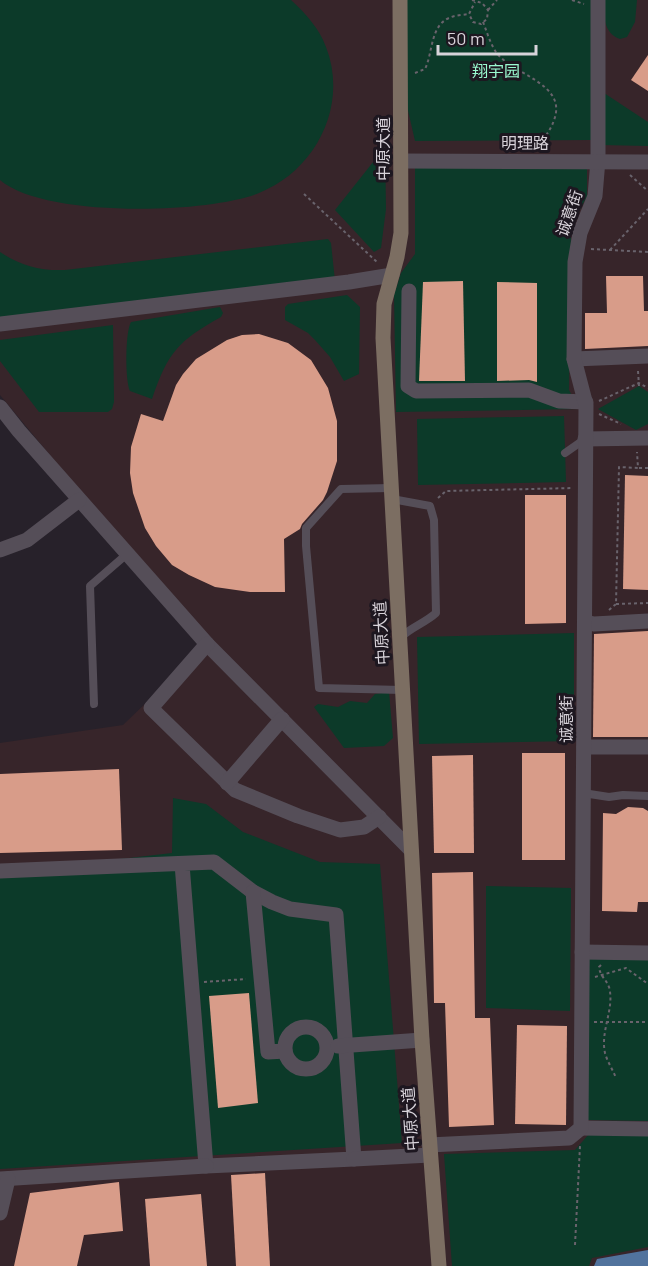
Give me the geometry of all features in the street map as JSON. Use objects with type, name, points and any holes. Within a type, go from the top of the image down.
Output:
[{"type":"main road","name":"中原大道","points":[[400,0],[401,234],[382,320],[422,1040],[439,1266]]},
{"type":"street","name":"诚意街","points":[[581,1128],[583,793],[589,623],[585,488],[586,405],[574,359],[576,249],[580,233],[596,196],[598,0]]},
{"type":"street","name":"明理路","points":[[402,161],[648,162]]},
{"type":"street","points":[[0,324],[392,275]]},
{"type":"street","points":[[409,291],[408,386],[416,391],[529,390],[559,401],[586,405]]},
{"type":"street","points":[[574,359],[648,356]]},
{"type":"street","points":[[0,406],[79,500],[207,644],[411,850]]},
{"type":"street","points":[[585,439],[642,438]]},
{"type":"street","points":[[0,550],[27,540],[79,500]]},
{"type":"street","points":[[589,623],[648,621]]},
{"type":"street","points":[[207,644],[151,708],[235,790],[298,816],[340,830],[364,827],[379,817]]},
{"type":"street","points":[[227,783],[282,719]]},
{"type":"street","points":[[584,747],[648,747]]},
{"type":"street","points":[[0,871],[214,862],[254,892],[290,909],[336,915],[354,1159]]},
{"type":"street","points":[[182,864],[206,1166]]},
{"type":"street","points":[[254,892],[268,1052],[285,1051]]},
{"type":"street","points":[[582,952],[648,952]]},
{"type":"street","points":[[303,1027],[316,1030],[327,1046],[326,1053],[319,1064],[307,1069],[294,1065],[285,1051],[291,1034],[303,1027]]},
{"type":"street","points":[[327,1046],[422,1040]]},
{"type":"street","points":[[0,1213],[4,1179],[354,1159],[569,1138],[581,1128],[648,1129]]},
{"type":"lane","points":[[565,453],[585,439]]},
{"type":"lane","points":[[399,639],[408,630],[428,620],[436,613],[434,520],[430,506],[391,493],[341,489],[306,528],[319,688],[402,690]]},
{"type":"lane","points":[[94,704],[90,586],[128,554]]},
{"type":"lane","points":[[583,793],[609,797],[648,796]]},
{"type":"path","points":[[488,10],[482,3],[473,1],[469,14],[473,22],[481,24],[487,19],[488,10],[497,0]]},
{"type":"path","points":[[401,80],[425,69],[440,25],[448,18],[469,14]]},
{"type":"path","points":[[483,22],[496,53],[514,68],[540,83],[553,96],[556,106],[555,119],[531,161]]},
{"type":"path","points":[[304,194],[392,275]]},
{"type":"path","points":[[610,250],[648,209]]},
{"type":"path","points":[[576,249],[648,252]]},
{"type":"path","points":[[586,405],[639,382],[648,388]]},
{"type":"path","points":[[586,405],[636,430],[642,438],[638,468]]},
{"type":"path","points":[[616,604],[619,467],[648,468]]},
{"type":"path","points":[[430,506],[446,491],[585,488]]},
{"type":"path","points":[[589,623],[616,604],[648,603]]},
{"type":"path","points":[[616,1078],[604,1052],[610,1002],[609,987],[600,975],[599,967],[617,952]]},
{"type":"path","points":[[582,984],[600,975],[626,968],[648,984]]},
{"type":"path","points":[[192,983],[261,978]]},
{"type":"path","points":[[582,1022],[648,1022]]},
{"type":"path","points":[[575,1245],[581,1128]]},
{"type":"shaded area","points":[[0,0],[648,0],[648,1266],[0,1266],[0,743],[123,725],[207,644],[0,395]]},
{"type":"green space","points":[[0,0],[291,0],[316,27],[326,47],[332,69],[333,92],[330,113],[311,153],[296,169],[279,183],[259,193],[234,200],[202,205],[126,209],[52,201],[22,192],[0,180]]},
{"type":"green space","name":"翔宇园","points":[[402,0],[591,0],[592,140],[415,141],[401,80]]},
{"type":"green space","points":[[603,0],[637,0],[635,22],[627,37],[620,39],[607,28]]},
{"type":"green space","points":[[601,91],[648,122],[648,146],[601,145]]},
{"type":"green space","points":[[385,147],[386,209],[381,248],[374,252],[335,210]]},
{"type":"green space","points":[[415,168],[587,168],[587,196],[571,227],[569,390],[579,409],[396,412],[394,295],[401,273],[415,254]]},
{"type":"green space","points":[[328,239],[331,243],[335,281],[0,324],[0,252],[31,267],[65,270]]},
{"type":"green space","points":[[347,295],[360,307],[359,374],[344,381],[330,357],[315,340],[308,333],[285,320],[285,307],[288,304]]},
{"type":"green space","points":[[220,307],[223,313],[221,317],[194,333],[176,349],[163,370],[152,399],[130,391],[126,356],[131,322]]},
{"type":"green space","points":[[113,325],[114,402],[112,409],[108,412],[39,412],[0,361],[0,340]]},
{"type":"green space","points":[[639,386],[648,392],[648,424],[636,430],[598,409]]},
{"type":"green space","points":[[564,416],[566,482],[418,485],[417,419]]},
{"type":"green space","points":[[574,633],[574,741],[419,744],[417,637]]},
{"type":"green space","points":[[389,692],[393,738],[384,746],[344,748],[314,707],[318,704],[338,707],[350,701],[367,703],[375,694]]},
{"type":"green space","points":[[173,798],[206,804],[243,832],[320,862],[380,864],[402,1143],[0,1169],[0,873],[172,853]]},
{"type":"green space","points":[[486,886],[571,888],[570,1011],[486,1008]]},
{"type":"green space","points":[[588,958],[648,959],[648,1121],[588,1120]]},
{"type":"green space","points":[[589,1134],[648,1134],[648,1247],[592,1258],[589,1266],[452,1266],[444,1154],[575,1150]]},
{"type":"water","points":[[648,1250],[648,1266],[594,1266],[597,1259]]},
{"type":"building","points":[[648,55],[648,91],[631,80]]},
{"type":"building","points":[[606,276],[643,276],[644,311],[648,311],[648,346],[585,349],[585,313],[607,313]]},
{"type":"building","points":[[463,281],[465,381],[419,381],[423,282]]},
{"type":"building","points":[[497,282],[537,283],[537,382],[497,381]]},
{"type":"building","points":[[259,334],[288,343],[311,360],[328,388],[337,421],[337,461],[327,492],[300,529],[284,539],[285,592],[250,592],[215,587],[172,565],[145,528],[133,493],[130,473],[131,447],[141,414],[163,421],[176,385],[196,359],[227,340],[242,335]]},
{"type":"building","points":[[625,475],[648,476],[648,590],[623,589]]},
{"type":"building","points":[[525,495],[566,495],[566,623],[525,624]]},
{"type":"building","points":[[648,631],[648,737],[593,737],[594,634]]},
{"type":"building","points":[[522,753],[565,753],[565,860],[522,860]]},
{"type":"building","points":[[473,755],[474,853],[434,853],[432,756]]},
{"type":"building","points":[[119,769],[122,850],[0,853],[0,774]]},
{"type":"building","points":[[628,807],[643,808],[648,811],[648,902],[638,902],[637,912],[602,911],[603,813],[616,814]]},
{"type":"building","points":[[473,872],[475,1018],[490,1018],[494,1125],[449,1127],[445,1003],[434,1003],[432,873]]},
{"type":"building","points":[[249,993],[258,1103],[218,1108],[209,996]]},
{"type":"building","points":[[517,1025],[567,1026],[566,1125],[515,1124]]},
{"type":"building","points":[[265,1173],[270,1266],[236,1266],[231,1175]]},
{"type":"building","points":[[119,1182],[123,1231],[84,1235],[77,1266],[14,1266],[30,1193]]},
{"type":"building","points":[[201,1194],[207,1266],[150,1266],[145,1199]]}]
